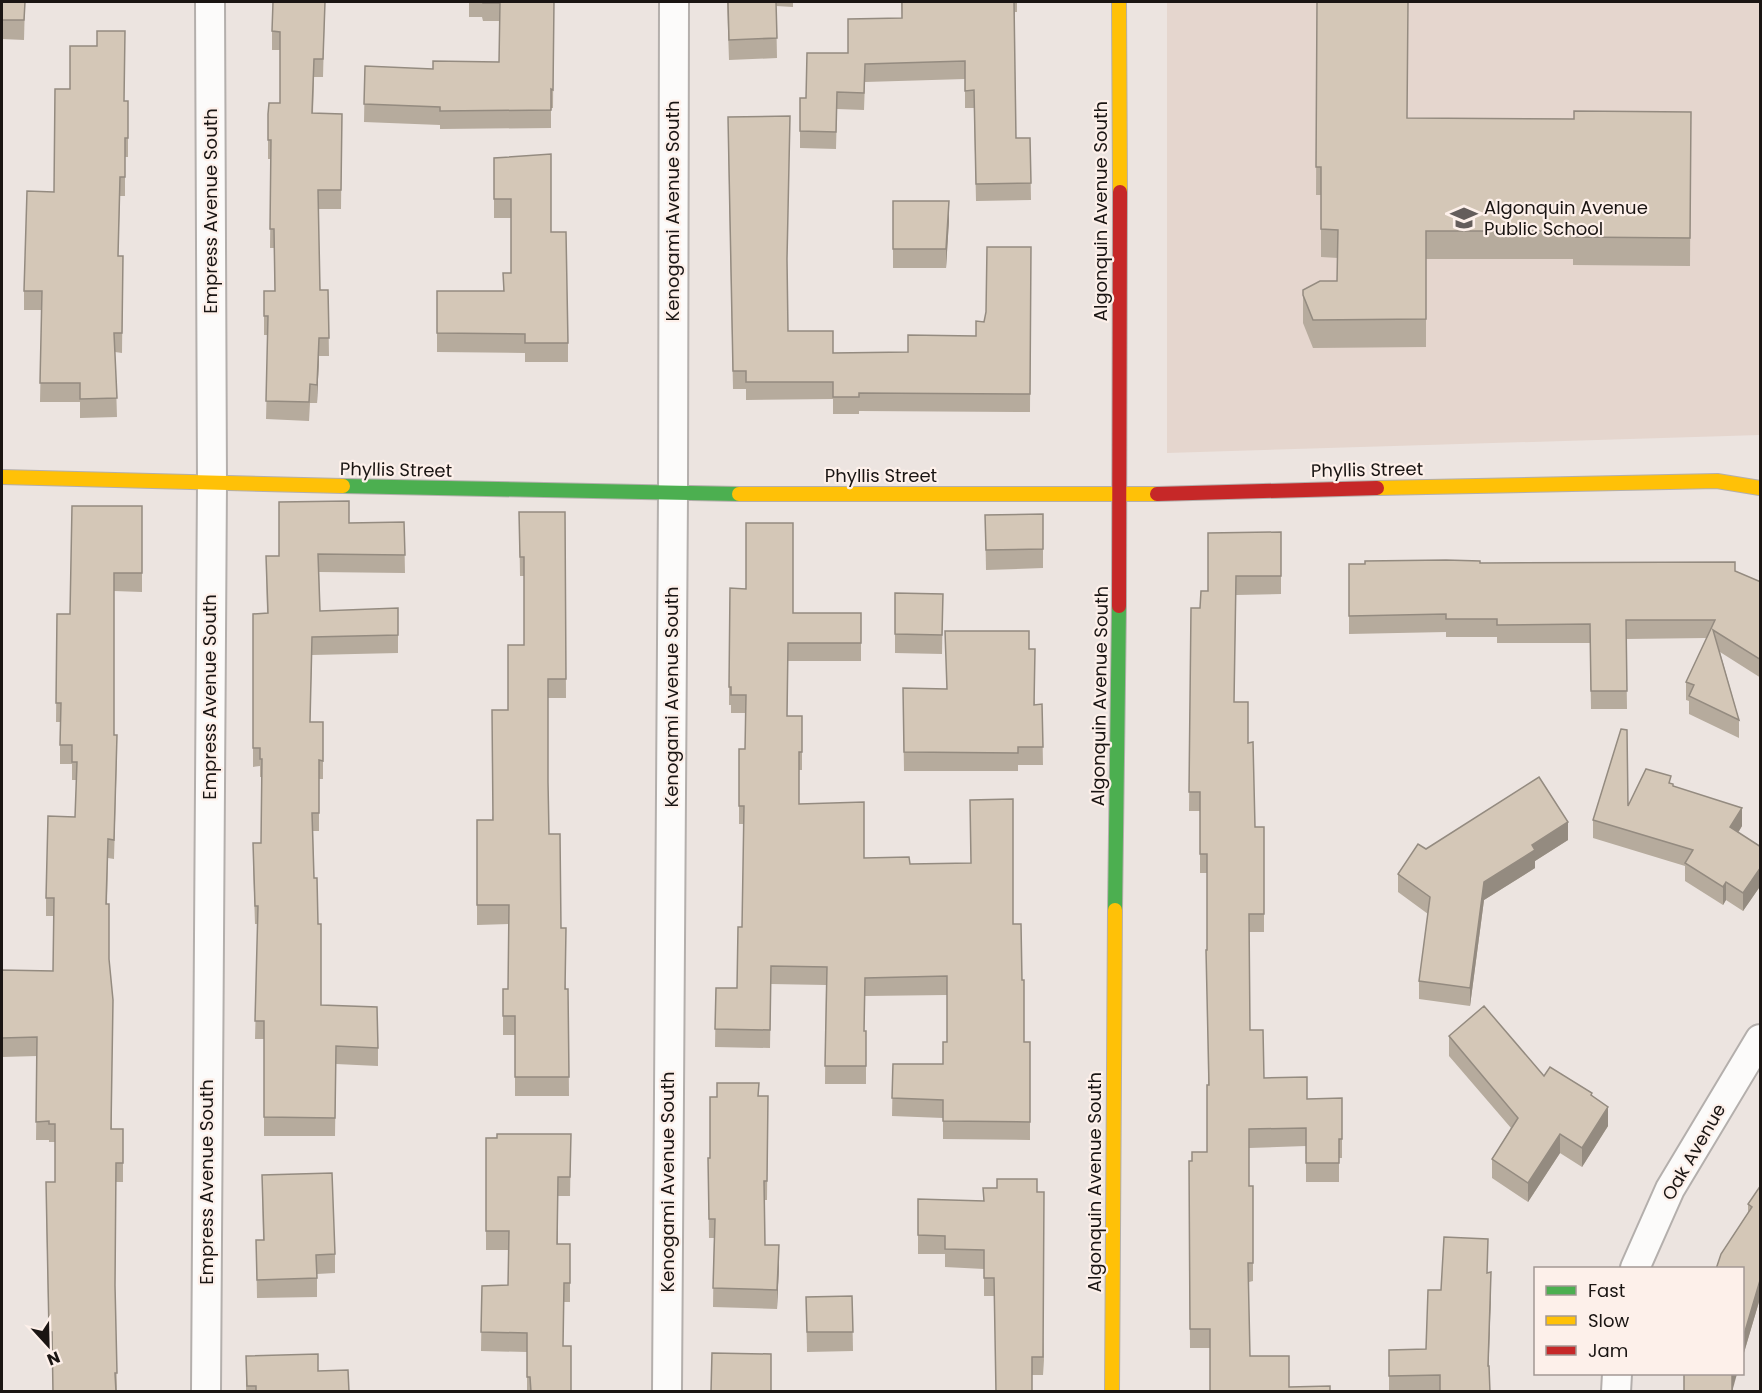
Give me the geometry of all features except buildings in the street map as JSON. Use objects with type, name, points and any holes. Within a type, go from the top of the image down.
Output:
[{"type":"street","name":"Empress Avenue South","points":[[206,1392],[212,483],[210,2]]},
{"type":"street","name":"Kenogami Avenue South","points":[[667,1392],[674,2]]},
{"type":"street","name":"Algonquin Avenue South","points":[[1112,1392],[1121,495],[1119,2]]},
{"type":"street","name":"Phyllis Street","points":[[2,477],[673,494],[1121,495],[1717,481],[1761,488]]},
{"type":"street","name":"Oak Avenue","points":[[1636,1267],[1670,1189],[1761,1039]]},
{"type":"street","points":[[1616,1392],[1617,1375]]},
{"type":"shaded area","name":"Algonquin Avenue Public School","points":[[1167,2],[1760,2],[1760,435],[1167,453]]},
{"type":"traffic: fast","points":[[343,486],[739,494]]},
{"type":"traffic: fast","points":[[1115,910],[1119,606]]},
{"type":"traffic: slow","points":[[1119,2],[1120,192]]},
{"type":"traffic: slow","points":[[2,477],[343,486]]},
{"type":"traffic: slow","points":[[1377,488],[1717,481],[1760,488]]},
{"type":"traffic: slow","points":[[739,494],[1157,494]]},
{"type":"traffic: slow","points":[[1112,1392],[1115,910]]},
{"type":"traffic: jam","points":[[1119,606],[1120,192]]},
{"type":"traffic: jam","points":[[1157,494],[1377,488]]},
{"type":"place","name":"Algonquin Avenue Public School","points":[[1464,218]]}]
